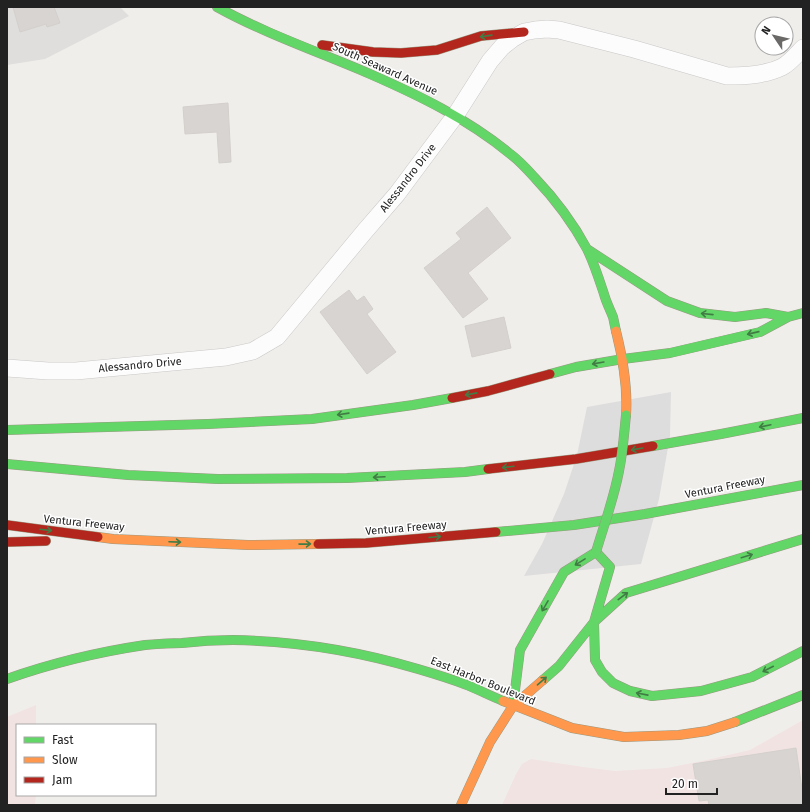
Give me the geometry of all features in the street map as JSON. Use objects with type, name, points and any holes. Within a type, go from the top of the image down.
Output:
[{"type":"main road","name":"South Seaward Avenue","points":[[217,7],[228,14],[290,41],[397,85],[455,116],[486,135],[528,171],[552,196],[573,225],[587,249],[613,317],[623,359],[626,400],[624,436],[619,472],[596,552]]},
{"type":"main road","points":[[290,41],[373,52],[401,53],[437,50],[481,36],[524,32]]},
{"type":"main road","points":[[587,249],[667,301],[700,313],[735,317],[766,313],[788,317]]},
{"type":"main road","points":[[7,430],[312,419],[413,405],[488,391],[576,367],[670,353],[760,332],[788,317],[803,313]]},
{"type":"main road","points":[[7,464],[128,475],[218,479],[347,478],[465,472],[576,460],[803,418]]},
{"type":"main road","name":"Ventura Freeway","points":[[7,526],[113,539],[248,545],[374,543],[574,525],[645,514],[803,484]]},
{"type":"main road","points":[[7,542],[113,539]]},
{"type":"main road","points":[[461,805],[490,742],[513,706],[559,666],[594,622],[626,593],[803,539]]},
{"type":"main road","points":[[513,706],[520,650],[564,572],[596,552],[610,567],[594,622],[595,660],[602,672],[613,683],[630,691],[652,696],[701,691],[752,677],[803,651]]},
{"type":"main road","name":"East Harbor Boulevard","points":[[7,679],[70,660],[109,651],[147,645],[232,640],[274,642],[361,654],[399,663],[467,685],[513,706],[572,728],[624,737],[679,736],[706,730],[738,721],[803,695]]},
{"type":"street","name":"Alessandro Drive","points":[[7,368],[48,371],[76,371],[226,357],[253,351],[277,337],[365,231],[398,194],[455,116],[490,61],[502,47],[524,32],[547,29],[559,30],[634,49],[727,76],[741,76],[770,72],[784,66],[803,48]]},
{"type":"shaded area","points":[[7,7],[120,7],[129,16],[45,59],[7,65]]},
{"type":"shaded area","points":[[36,705],[36,724],[16,724],[16,796],[36,796],[35,805],[7,805],[7,717]]},
{"type":"shaded area","points":[[803,720],[803,805],[502,805],[522,764],[531,759],[615,771],[667,768],[750,750]]},
{"type":"pier","points":[[671,392],[670,436],[659,499],[641,564],[524,576],[542,544],[564,494],[577,455],[587,407]]},
{"type":"building","points":[[13,7],[54,7],[60,23],[47,27],[46,24],[20,32]]},
{"type":"building","points":[[228,103],[231,162],[219,163],[217,132],[185,134],[183,107]]},
{"type":"building","points":[[487,207],[511,238],[468,273],[488,299],[463,318],[424,268],[461,239],[456,233]]},
{"type":"building","points":[[349,290],[357,301],[364,296],[373,309],[367,314],[396,352],[367,374],[320,312]]},
{"type":"building","points":[[504,317],[511,348],[472,357],[465,326]]},
{"type":"building","points":[[796,748],[803,805],[709,805],[708,800],[699,801],[693,764]]},
{"type":"traffic: fast","points":[[217,7],[273,34],[370,74],[424,99],[477,129],[513,156],[550,194],[582,239],[594,265],[613,317],[616,331]]},
{"type":"traffic: fast","points":[[587,249],[667,301],[700,313],[735,317],[766,313],[788,317]]},
{"type":"traffic: fast","points":[[550,374],[576,367],[670,353],[760,332],[788,317],[803,313]]},
{"type":"traffic: fast","points":[[7,430],[208,424],[312,419],[452,398]]},
{"type":"traffic: fast","points":[[596,552],[617,481],[622,457],[626,415]]},
{"type":"traffic: fast","points":[[653,446],[803,418]]},
{"type":"traffic: fast","points":[[7,464],[128,475],[218,479],[347,478],[465,472],[488,469]]},
{"type":"traffic: fast","points":[[496,532],[574,525],[645,514],[803,485]]},
{"type":"traffic: fast","points":[[594,622],[626,593],[803,539]]},
{"type":"traffic: fast","points":[[513,706],[520,650],[564,572],[596,552],[610,567],[594,622],[559,666],[543,680]]},
{"type":"traffic: fast","points":[[594,622],[595,660],[602,672],[613,683],[630,691],[652,696],[701,691],[752,677],[803,651]]},
{"type":"traffic: fast","points":[[7,679],[75,659],[145,645],[214,640],[280,642],[327,648],[373,657],[418,669],[467,685],[503,701]]},
{"type":"traffic: fast","points":[[735,722],[803,695]]},
{"type":"traffic: slow","points":[[616,331],[624,373],[626,415]]},
{"type":"traffic: slow","points":[[98,537],[248,545],[318,544]]},
{"type":"traffic: slow","points":[[461,805],[490,742],[513,706],[543,680]]},
{"type":"traffic: slow","points":[[503,701],[572,728],[624,737],[679,735],[707,731],[735,722]]},
{"type":"traffic: jam","points":[[322,45],[373,52],[401,53],[437,50],[481,36],[524,32]]},
{"type":"traffic: jam","points":[[452,398],[488,391],[550,374]]},
{"type":"traffic: jam","points":[[488,469],[576,459],[653,446]]},
{"type":"traffic: jam","points":[[7,525],[98,537]]},
{"type":"traffic: jam","points":[[318,544],[366,543],[496,532]]},
{"type":"traffic: jam","points":[[7,542],[46,541]]}]
